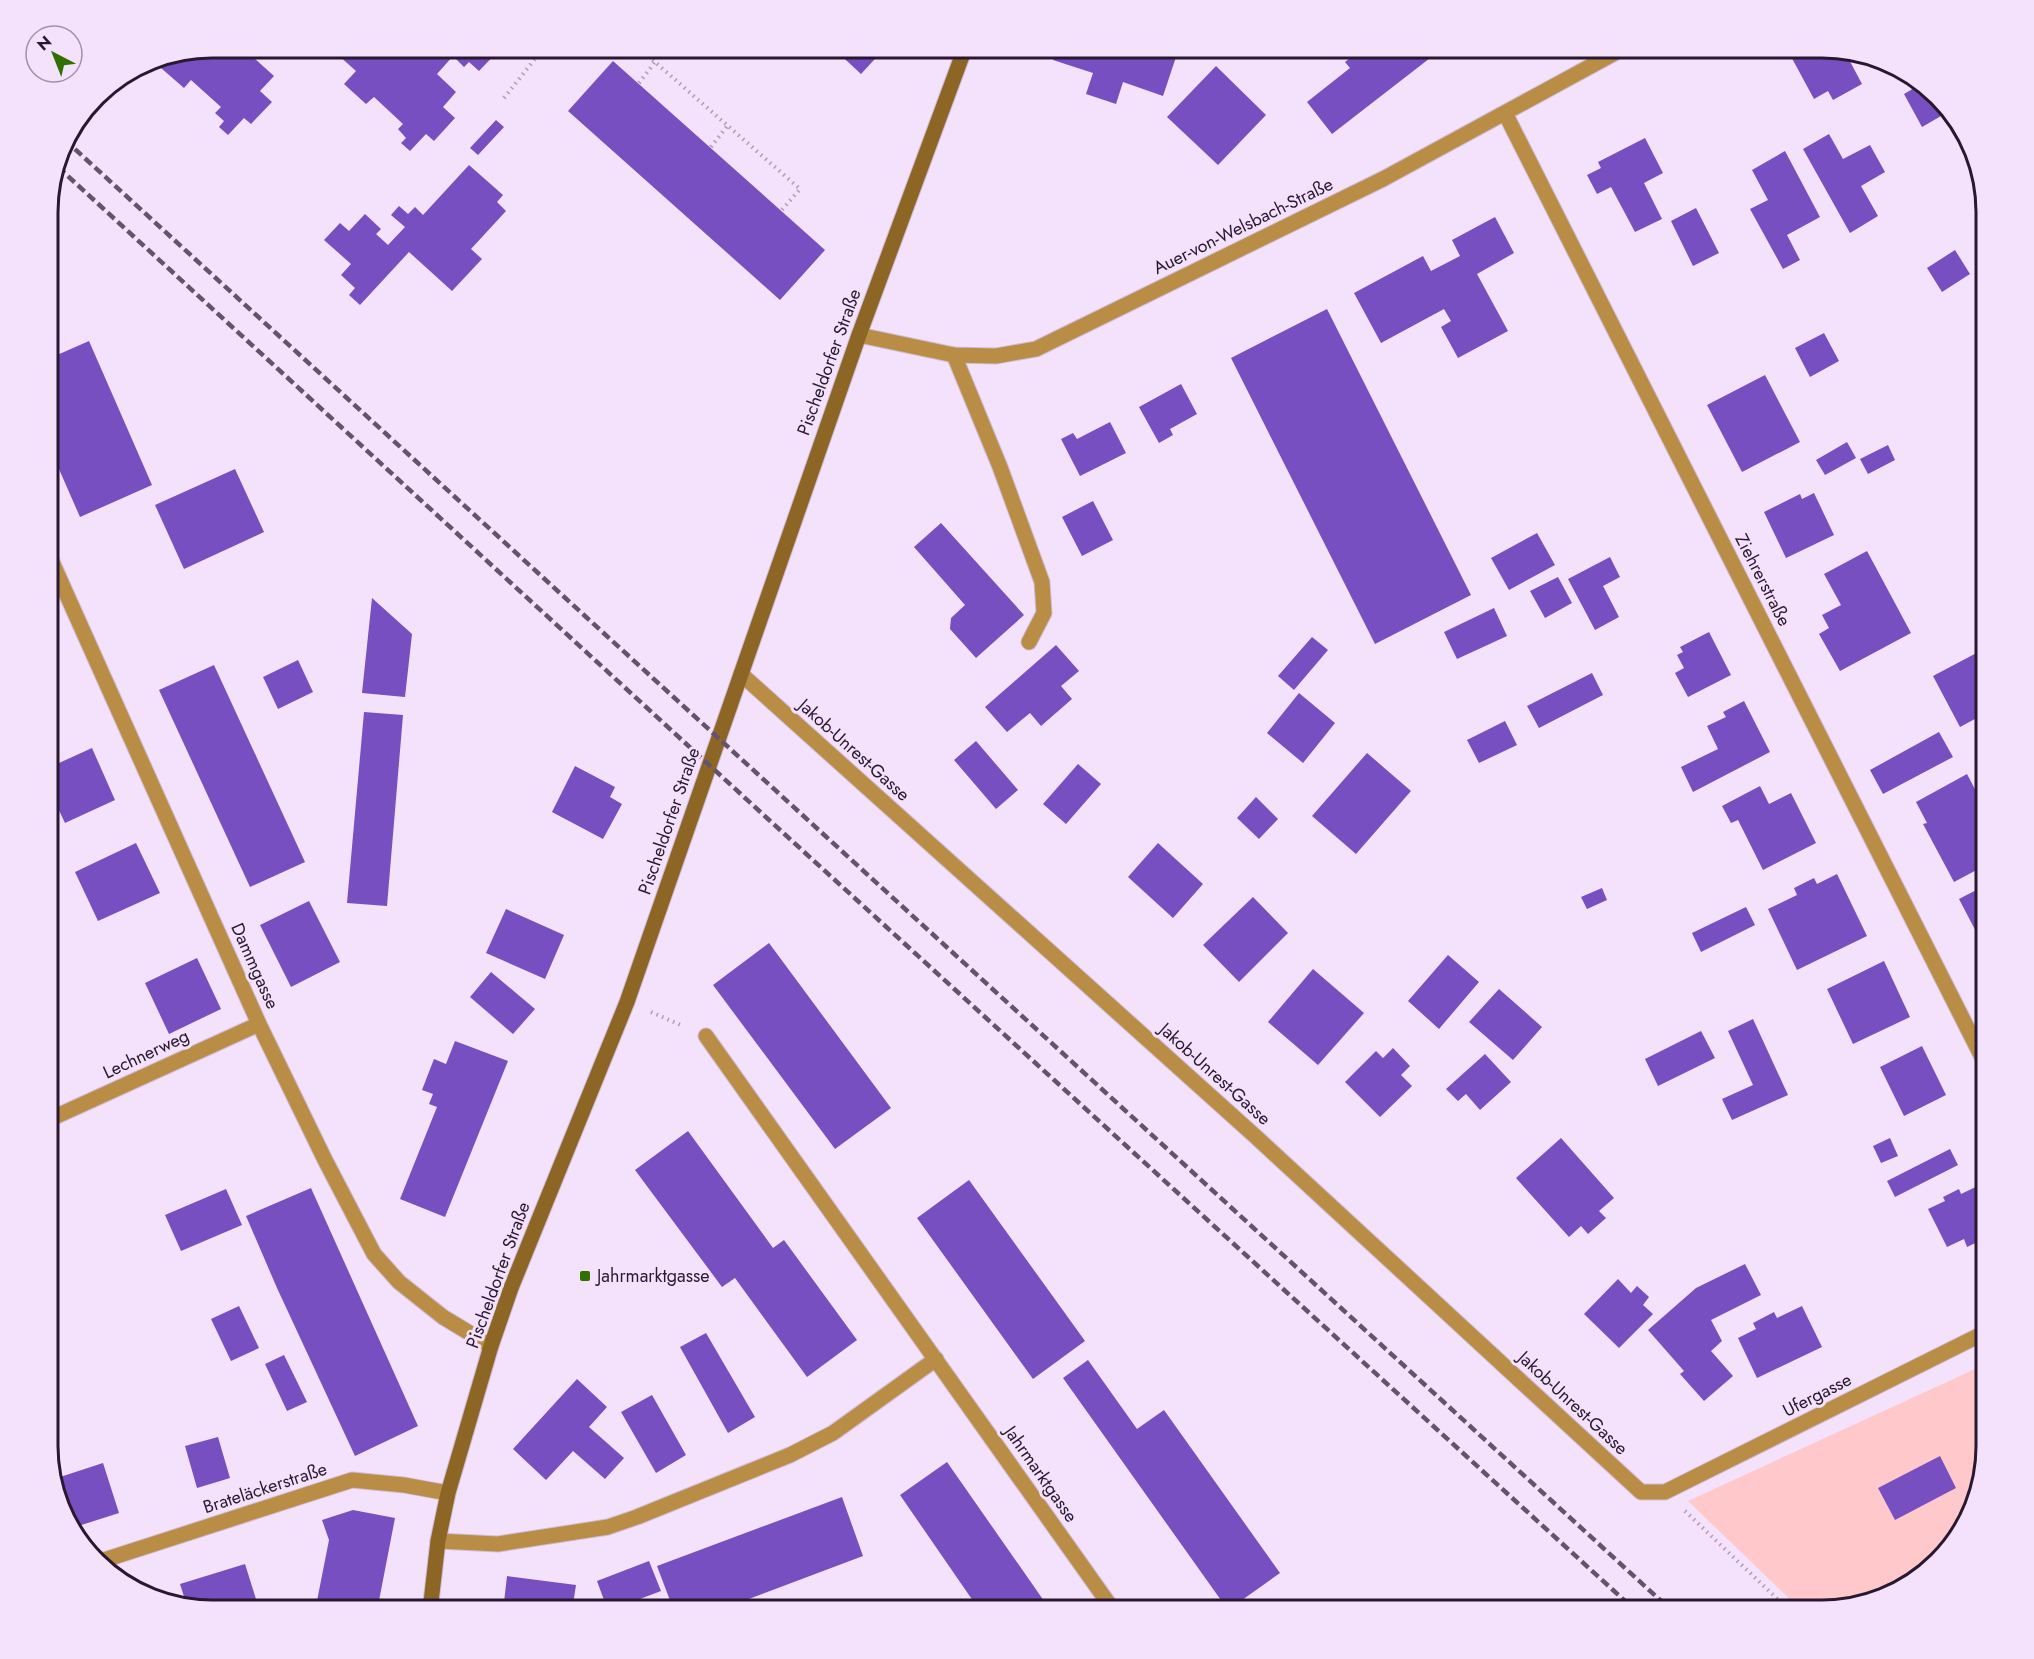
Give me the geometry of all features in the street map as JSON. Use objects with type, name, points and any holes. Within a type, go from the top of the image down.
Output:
[{"type":"main road","name":"Pischeldorfer Straße","points":[[431,1600],[438,1541],[448,1492],[491,1346],[515,1280],[627,1002],[859,335],[961,58]]},
{"type":"street","name":"Auer-von-Welsbach-Straße","points":[[859,335],[954,355],[996,356],[1036,349],[1383,179],[1606,58]]},
{"type":"street","name":"Ziehrerstraße","points":[[1505,113],[1976,1045]]},
{"type":"street","points":[[954,355],[1000,467],[1042,582],[1044,613],[1029,642]]},
{"type":"street","name":"Dammgasse","points":[[59,578],[259,1024],[325,1160],[375,1254],[399,1282],[443,1317],[491,1346]]},
{"type":"street","name":"Jakob-Unrest-Gasse","points":[[741,674],[1255,1136],[1641,1492],[1665,1492]]},
{"type":"street","name":"Lechnerweg","points":[[59,1115],[259,1024]]},
{"type":"street","name":"Jahrmarktgasse","points":[[706,1036],[1106,1600]]},
{"type":"street","name":"Ufergasse","points":[[1665,1492],[1976,1337]]},
{"type":"street","points":[[438,1541],[498,1544],[608,1527],[637,1517],[779,1460],[833,1433],[936,1359]]},
{"type":"street","name":"Brateläckerstraße","points":[[108,1559],[352,1480],[448,1492]]},
{"type":"path","points":[[504,98],[536,58]]},
{"type":"path","points":[[650,58],[800,189],[782,211]]},
{"type":"path","points":[[639,83],[655,62]]},
{"type":"path","points":[[711,147],[728,125]]},
{"type":"path","points":[[627,1002],[706,1036]]},
{"type":"path","points":[[1665,1492],[1778,1600]]},
{"type":"shaded area","points":[[1976,1369],[1976,1446],[1973,1476],[1964,1505],[1950,1532],[1930,1555],[1915,1569],[1880,1589],[1851,1598],[1791,1600],[1688,1501]]},
{"type":"building","points":[[254,58],[274,76],[260,91],[272,102],[251,124],[244,118],[228,135],[219,127],[224,121],[215,113],[221,107],[191,80],[184,88],[161,68],[193,60]]},
{"type":"building","points":[[341,58],[451,58],[437,74],[456,92],[443,107],[455,118],[434,141],[426,134],[410,151],[401,143],[406,138],[398,129],[403,124],[374,97],[366,104],[344,84],[356,71]]},
{"type":"building","points":[[455,58],[491,58],[479,71],[469,62],[464,67]]},
{"type":"building","points":[[844,58],[876,58],[861,74]]},
{"type":"building","points":[[1054,58],[1176,58],[1163,96],[1123,82],[1116,104],[1086,94],[1093,73],[1053,60]]},
{"type":"building","points":[[1350,58],[1430,58],[1332,134],[1307,102],[1350,68],[1345,62]]},
{"type":"building","points":[[1792,58],[1850,61],[1862,84],[1833,100],[1828,91],[1814,99]]},
{"type":"building","points":[[613,61],[825,250],[780,300],[568,111]]},
{"type":"building","points":[[1216,66],[1266,115],[1218,165],[1167,117]]},
{"type":"building","points":[[1913,89],[1941,116],[1922,127],[1904,94]]},
{"type":"building","points":[[496,120],[504,127],[478,155],[470,148]]},
{"type":"building","points":[[1829,134],[1843,159],[1870,145],[1885,172],[1861,186],[1878,216],[1850,233],[1803,149]]},
{"type":"building","points":[[1645,138],[1663,173],[1644,183],[1662,219],[1635,232],[1611,187],[1597,194],[1587,175],[1601,168],[1598,162]]},
{"type":"building","points":[[1785,151],[1820,217],[1787,235],[1800,260],[1783,269],[1750,209],[1768,200],[1752,170]]},
{"type":"building","points":[[469,165],[503,195],[497,202],[506,211],[471,249],[482,259],[452,291],[409,252],[360,305],[349,295],[355,288],[341,275],[351,264],[324,240],[340,223],[349,231],[365,214],[381,229],[376,234],[388,245],[405,227],[391,215],[399,206],[408,214],[415,207],[423,215]]},
{"type":"building","points":[[1696,208],[1719,253],[1693,266],[1671,221]]},
{"type":"building","points":[[1495,217],[1514,253],[1477,274],[1508,331],[1458,358],[1441,327],[1451,321],[1444,309],[1381,343],[1354,293],[1423,256],[1431,271],[1460,256],[1452,240]]},
{"type":"building","points":[[1955,250],[1970,274],[1942,292],[1927,268]]},
{"type":"building","points":[[1327,309],[1471,595],[1375,644],[1231,358]]},
{"type":"building","points":[[1824,333],[1839,361],[1810,377],[1795,348]]},
{"type":"building","points":[[89,341],[152,485],[80,517],[59,469],[59,354]]},
{"type":"building","points":[[1765,375],[1800,442],[1742,472],[1707,405]]},
{"type":"building","points":[[1181,384],[1197,414],[1170,429],[1173,435],[1159,443],[1139,407]]},
{"type":"building","points":[[1110,422],[1126,453],[1080,476],[1061,439],[1073,433],[1077,439]]},
{"type":"building","points":[[1847,442],[1856,458],[1825,475],[1816,460]]},
{"type":"building","points":[[1888,445],[1895,460],[1868,474],[1860,459]]},
{"type":"building","points":[[235,469],[264,532],[184,569],[155,505]]},
{"type":"building","points":[[1814,493],[1834,535],[1786,558],[1764,512],[1800,494],[1802,499]]},
{"type":"building","points":[[1093,501],[1113,540],[1082,556],[1062,517]]},
{"type":"building","points":[[941,523],[1024,615],[976,658],[950,629],[951,618],[965,605],[914,547]]},
{"type":"building","points":[[1537,533],[1555,565],[1509,590],[1491,558]]},
{"type":"building","points":[[1867,551],[1911,633],[1840,671],[1819,634],[1829,628],[1822,615],[1841,605],[1824,574]]},
{"type":"building","points":[[1610,557],[1620,577],[1603,586],[1619,617],[1595,630],[1568,579]]},
{"type":"building","points":[[1558,577],[1572,603],[1545,618],[1530,591]]},
{"type":"building","points":[[372,598],[412,634],[405,697],[362,693]]},
{"type":"building","points":[[1494,608],[1507,636],[1457,659],[1444,632]]},
{"type":"building","points":[[1709,632],[1731,675],[1688,697],[1675,673],[1684,668],[1677,655],[1683,652],[1680,647]]},
{"type":"building","points":[[1312,637],[1328,650],[1294,690],[1278,676]]},
{"type":"building","points":[[1056,645],[1079,671],[1061,686],[1072,699],[1041,726],[1030,713],[1007,732],[985,707]]},
{"type":"building","points":[[1976,653],[1976,718],[1960,727],[1933,676]]},
{"type":"building","points":[[298,660],[313,692],[278,709],[263,677]]},
{"type":"building","points":[[214,665],[305,862],[250,887],[159,690]]},
{"type":"building","points":[[1592,673],[1603,695],[1539,728],[1527,706]]},
{"type":"building","points":[[1299,693],[1335,723],[1303,763],[1267,733]]},
{"type":"building","points":[[1744,701],[1770,752],[1693,792],[1681,767],[1718,749],[1707,726],[1726,717],[1723,712]]},
{"type":"building","points":[[364,712],[403,715],[387,906],[347,903]]},
{"type":"building","points":[[1505,721],[1517,745],[1479,763],[1467,740]]},
{"type":"building","points":[[1939,732],[1953,757],[1883,794],[1870,770]]},
{"type":"building","points":[[976,741],[1018,790],[996,809],[954,760]]},
{"type":"building","points":[[92,748],[115,800],[65,823],[59,810],[59,763]]},
{"type":"building","points":[[1367,753],[1411,791],[1356,854],[1312,816]]},
{"type":"building","points":[[1078,764],[1101,784],[1066,824],[1043,804]]},
{"type":"building","points":[[575,766],[615,787],[610,797],[622,804],[603,839],[552,812]]},
{"type":"building","points":[[1967,774],[1976,791],[1976,870],[1954,882],[1923,824],[1927,823],[1916,802]]},
{"type":"building","points":[[1760,786],[1769,804],[1791,793],[1816,843],[1763,870],[1738,820],[1731,823],[1722,806]]},
{"type":"building","points":[[1256,797],[1278,819],[1259,839],[1237,818]]},
{"type":"building","points":[[136,843],[160,893],[98,921],[75,872]]},
{"type":"building","points":[[1158,843],[1203,884],[1173,918],[1128,877]]},
{"type":"building","points":[[1837,874],[1867,936],[1797,970],[1768,909],[1797,895],[1794,888],[1814,878],[1817,884]]},
{"type":"building","points":[[1602,888],[1607,900],[1587,909],[1581,897]]},
{"type":"building","points":[[1976,890],[1976,932],[1959,899]]},
{"type":"building","points":[[1253,897],[1288,933],[1239,982],[1203,945]]},
{"type":"building","points":[[309,901],[340,962],[291,987],[260,925]]},
{"type":"building","points":[[1746,907],[1755,925],[1701,952],[1692,933]]},
{"type":"building","points":[[506,909],[564,935],[545,979],[486,953]]},
{"type":"building","points":[[769,943],[891,1108],[835,1149],[713,985]]},
{"type":"building","points":[[1448,955],[1479,982],[1439,1029],[1408,1001]]},
{"type":"building","points":[[197,958],[221,1009],[169,1034],[145,983]]},
{"type":"building","points":[[1884,961],[1910,1017],[1853,1044],[1827,989]]},
{"type":"building","points":[[1313,969],[1364,1013],[1318,1065],[1268,1022]]},
{"type":"building","points":[[491,972],[535,1009],[513,1034],[470,997]]},
{"type":"building","points":[[1499,989],[1542,1027],[1513,1060],[1469,1022]]},
{"type":"building","points":[[1753,1019],[1788,1095],[1732,1120],[1722,1099],[1753,1085],[1728,1031]]},
{"type":"building","points":[[1701,1031],[1715,1058],[1658,1086],[1645,1059]]},
{"type":"building","points":[[455,1041],[508,1061],[445,1217],[400,1199],[437,1107],[429,1104],[433,1094],[422,1090],[434,1059],[446,1064]]},
{"type":"building","points":[[1922,1046],[1946,1095],[1904,1116],[1880,1067]]},
{"type":"building","points":[[1393,1048],[1410,1066],[1401,1075],[1412,1086],[1380,1117],[1345,1082],[1376,1051],[1383,1058]]},
{"type":"building","points":[[1485,1054],[1511,1082],[1480,1110],[1466,1094],[1458,1101],[1446,1089]]},
{"type":"building","points":[[688,1131],[773,1248],[784,1240],[857,1340],[807,1377],[735,1278],[722,1287],[635,1170]]},
{"type":"building","points":[[1561,1138],[1614,1198],[1599,1211],[1606,1218],[1588,1234],[1581,1226],[1569,1237],[1516,1178]]},
{"type":"building","points":[[1890,1138],[1898,1156],[1881,1163],[1873,1146]]},
{"type":"building","points":[[1950,1149],[1958,1165],[1895,1197],[1887,1181]]},
{"type":"building","points":[[969,1180],[1085,1341],[1033,1379],[917,1218]]},
{"type":"building","points":[[1976,1187],[1976,1243],[1967,1247],[1964,1239],[1947,1247],[1928,1209],[1945,1201],[1943,1197],[1959,1189],[1961,1194]]},
{"type":"building","points":[[311,1188],[418,1426],[355,1456],[246,1216]]},
{"type":"building","points":[[226,1189],[242,1225],[181,1251],[165,1215]]},
{"type":"building","points":[[1745,1264],[1761,1295],[1711,1320],[1722,1341],[1711,1351],[1733,1376],[1704,1401],[1680,1374],[1684,1371],[1648,1330],[1696,1288]]},
{"type":"building","points":[[1618,1279],[1631,1293],[1637,1286],[1649,1297],[1643,1305],[1653,1314],[1619,1348],[1584,1314]]},
{"type":"building","points":[[239,1306],[259,1348],[231,1361],[211,1319]]},
{"type":"building","points":[[1802,1306],[1822,1347],[1757,1378],[1738,1338],[1756,1329],[1753,1323],[1774,1312],[1777,1318]]},
{"type":"building","points":[[706,1333],[755,1417],[728,1433],[680,1347]]},
{"type":"building","points":[[284,1355],[307,1402],[287,1411],[265,1364]]},
{"type":"building","points":[[1088,1360],[1137,1429],[1164,1410],[1280,1573],[1242,1600],[1221,1600],[1063,1378]]},
{"type":"building","points":[[577,1379],[607,1407],[589,1427],[624,1458],[605,1479],[573,1451],[546,1480],[513,1449]]},
{"type":"building","points":[[652,1395],[686,1455],[656,1473],[621,1412]]},
{"type":"building","points":[[218,1437],[230,1478],[197,1488],[185,1446]]},
{"type":"building","points":[[1940,1456],[1956,1488],[1895,1520],[1878,1488]]},
{"type":"building","points":[[947,1462],[1043,1600],[972,1600],[900,1495]]},
{"type":"building","points":[[103,1463],[119,1513],[80,1525],[70,1505],[61,1477]]},
{"type":"building","points":[[842,1497],[863,1556],[746,1600],[670,1600],[657,1566]]},
{"type":"building","points":[[353,1510],[395,1518],[379,1600],[317,1600],[329,1540],[322,1520]]},
{"type":"building","points":[[649,1561],[661,1591],[637,1600],[604,1600],[597,1581]]},
{"type":"building","points":[[245,1564],[256,1599],[185,1598],[180,1584]]},
{"type":"building","points":[[507,1576],[576,1585],[574,1600],[504,1600]]},
{"type":"railway","points":[[73,147],[1660,1600]]},
{"type":"railway","points":[[64,173],[1624,1600]]},
{"type":"place","name":"Jahrmarktgasse","points":[[585,1276]]}]
